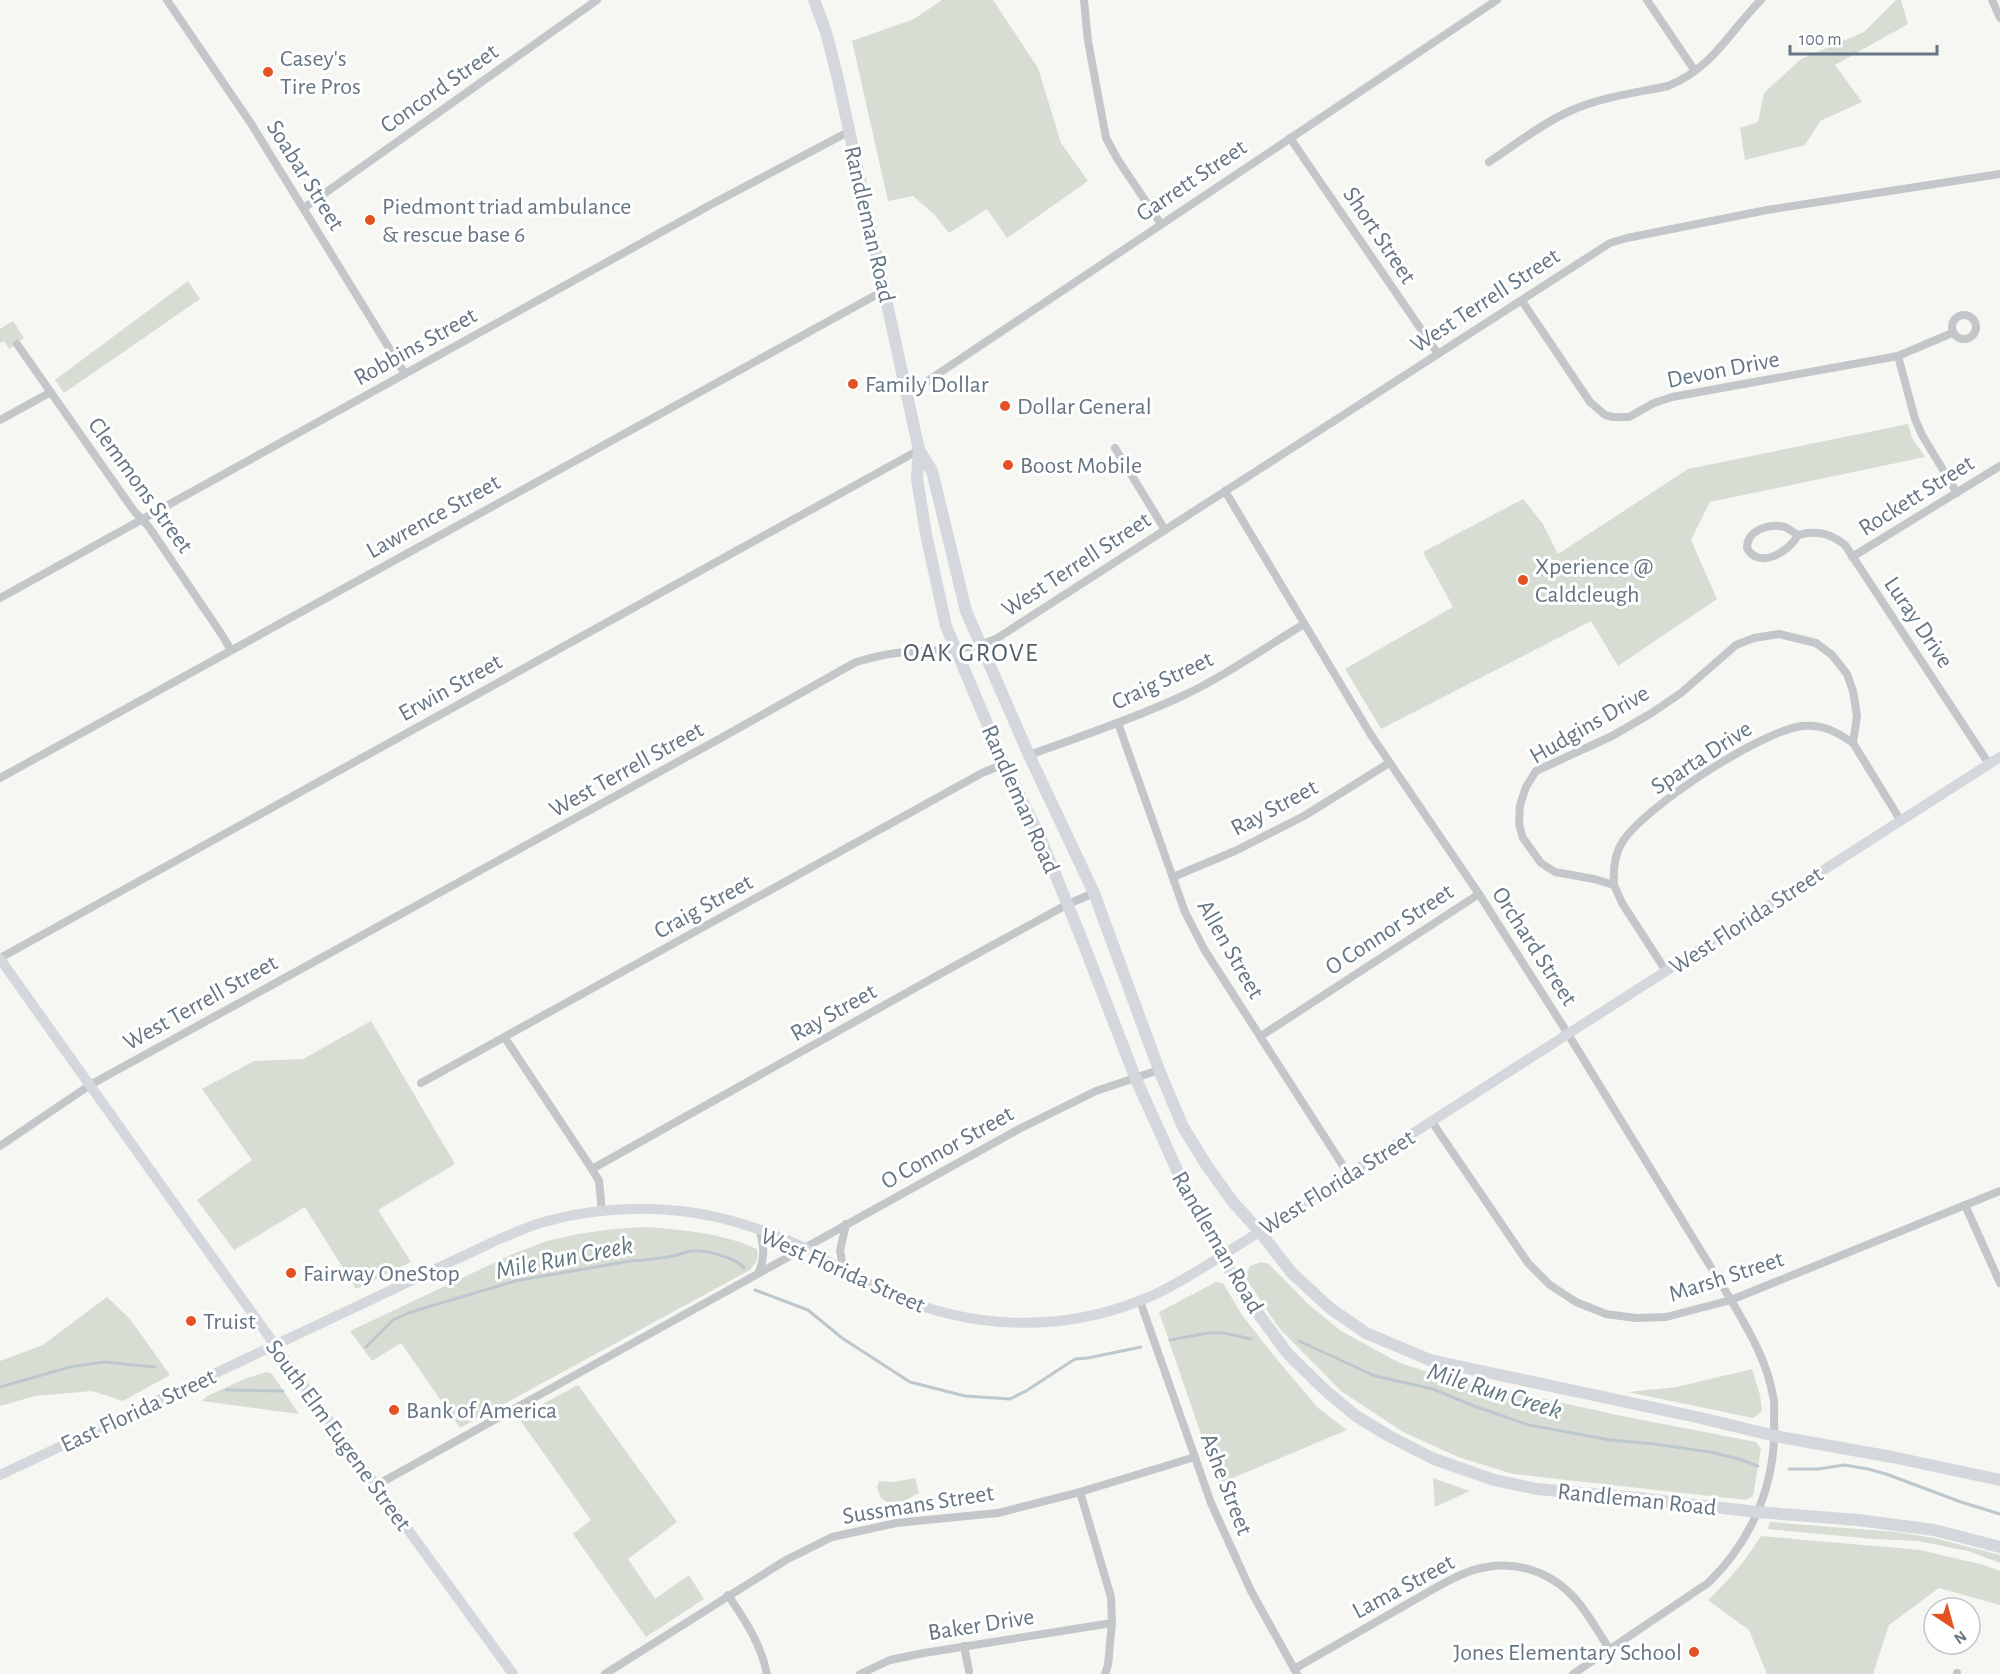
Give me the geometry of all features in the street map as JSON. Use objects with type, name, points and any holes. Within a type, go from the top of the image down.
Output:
[{"type":"main road","name":"Randleman Road","points":[[814,0],[826,32],[850,131],[908,394],[919,450],[917,479],[926,534],[946,626],[1004,764],[1040,837],[1135,1077],[1181,1179],[1240,1288],[1282,1347],[1356,1416],[1434,1459],[1494,1480],[1537,1489],[1858,1520],[1934,1530],[2000,1547]]},
{"type":"main road","name":"Randleman Road","points":[[919,450],[932,471],[966,611],[1029,755],[1094,893],[1159,1070],[1183,1127],[1233,1202],[1292,1273],[1331,1309],[1366,1333],[1430,1360],[1775,1436],[2000,1479]]},
{"type":"main road","name":"West Florida Street","points":[[275,1346],[495,1241],[537,1224],[573,1215],[646,1209],[688,1213],[738,1223],[803,1247],[844,1271],[892,1294],[932,1310],[966,1318],[1010,1323],[1064,1321],[1140,1301],[1188,1277],[2000,757]]},
{"type":"main road","name":"South Elm Eugene Street","points":[[0,958],[375,1486],[513,1674]]},
{"type":"main road","name":"East Florida Street","points":[[0,1475],[275,1346]]},
{"type":"street","name":"Soabar Street","points":[[167,0],[228,89],[304,208],[405,374]]},
{"type":"street","name":"Concord Street","points":[[304,208],[597,0]]},
{"type":"street","points":[[1084,0],[1106,138],[1161,224]]},
{"type":"street","name":"Garrett Street","points":[[908,394],[1497,0]]},
{"type":"street","points":[[1647,0],[1695,71]]},
{"type":"street","points":[[1488,162],[1545,124],[1571,110],[1680,81],[1705,64],[1761,0]]},
{"type":"street","points":[[1992,0],[2000,18]]},
{"type":"street","name":"Robbins Street","points":[[0,598],[712,204],[850,131]]},
{"type":"street","name":"Short Street","points":[[1290,138],[1438,354]]},
{"type":"street","name":"West Terrell Street","points":[[0,1146],[90,1085],[505,858],[856,662],[881,654],[955,650],[980,646],[996,639],[1610,243],[1627,237],[1767,210],[2000,174]]},
{"type":"street","name":"Lawrence Street","points":[[0,778],[885,290]]},
{"type":"street","name":"Devon Drive","points":[[1522,301],[1590,402],[1597,410],[1613,417],[1629,417],[1672,397],[1898,356],[1953,333]]},
{"type":"street","name":"Clemmons Street","points":[[17,344],[141,519],[149,527],[231,650]]},
{"type":"street","points":[[1898,356],[1918,427],[1957,492]]},
{"type":"street","points":[[0,420],[51,392]]},
{"type":"street","points":[[1115,448],[1165,530]]},
{"type":"street","name":"Erwin Street","points":[[0,958],[919,450]]},
{"type":"street","name":"Rockett Street","points":[[1852,557],[2000,466]]},
{"type":"street","name":"Orchard Street","points":[[1225,491],[1389,763],[1479,894],[1731,1300],[1753,1338],[1774,1398],[1775,1436],[1766,1493],[1745,1538],[1727,1565],[1708,1583],[1573,1674]]},
{"type":"street","name":"Luray Drive","points":[[1798,535],[1790,546],[1771,557],[1762,559],[1755,557],[1747,548],[1747,541],[1751,535],[1770,526],[1787,528],[1798,535],[1816,532],[1828,534],[1845,545],[1989,764]]},
{"type":"street","name":"Craig Street","points":[[1029,755],[1180,698],[1234,668],[1304,624]]},
{"type":"street","name":"Hudgins Drive","points":[[1614,885],[1555,872],[1541,863],[1523,838],[1519,824],[1520,805],[1526,787],[1536,771],[1612,736],[1650,714],[1681,693],[1736,645],[1754,638],[1779,634],[1797,637],[1816,644],[1832,655],[1847,674],[1853,691],[1857,716],[1853,743]]},
{"type":"street","name":"Allen Street","points":[[1118,723],[1185,912],[1204,949],[1349,1175]]},
{"type":"street","name":"Sparta Drive","points":[[1614,885],[1615,857],[1623,841],[1640,822],[1680,790],[1737,753],[1772,735],[1801,726],[1820,726],[1836,731],[1853,743]]},
{"type":"street","points":[[1853,743],[1901,821]]},
{"type":"street","name":"Ray Street","points":[[1173,877],[1235,851],[1304,816],[1389,763]]},
{"type":"street","name":"Craig Street","points":[[421,1083],[982,772],[1004,764]]},
{"type":"street","points":[[1614,885],[1622,903],[1666,971]]},
{"type":"street","name":"Ray Street","points":[[592,1169],[1068,904],[1094,893]]},
{"type":"street","name":"O Connor Street","points":[[1261,1036],[1479,894]]},
{"type":"street","points":[[505,1038],[599,1181],[602,1212]]},
{"type":"street","name":"O Connor Street","points":[[375,1486],[1021,1128],[1096,1091],[1159,1070]]},
{"type":"street","name":"Marsh Street","points":[[1432,1122],[1528,1263],[1550,1285],[1576,1302],[1606,1314],[1636,1318],[1666,1317],[1731,1300],[2000,1191]]},
{"type":"street","points":[[1965,1205],[2000,1282]]},
{"type":"street","points":[[844,1271],[840,1251],[846,1224]]},
{"type":"street","points":[[759,1272],[765,1249],[760,1231]]},
{"type":"street","name":"Ashe Street","points":[[1140,1301],[1210,1503],[1251,1591],[1295,1671]]},
{"type":"street","name":"Sussmans Street","points":[[605,1674],[728,1595],[786,1560],[832,1537],[896,1523],[998,1513],[1080,1492],[1195,1457]]},
{"type":"street","points":[[1080,1492],[1111,1597],[1112,1623],[1105,1674]]},
{"type":"street","name":"Lama Street","points":[[1295,1671],[1449,1581],[1485,1567],[1511,1566],[1533,1570],[1554,1580],[1572,1595],[1610,1650]]},
{"type":"street","points":[[728,1595],[755,1637],[765,1660],[767,1674]]},
{"type":"street","name":"Baker Drive","points":[[860,1674],[890,1660],[1112,1623]]},
{"type":"street","points":[[964,1646],[969,1671]]},
{"type":"shaded area","points":[[942,0],[993,0],[1038,68],[1061,143],[1088,181],[1007,238],[987,209],[949,233],[935,215],[913,196],[888,201],[852,41],[914,19]]},
{"type":"shaded area","points":[[1896,0],[1901,0],[1908,24],[1835,65],[1862,102],[1820,121],[1805,145],[1745,160],[1740,128],[1758,122],[1764,93],[1801,59],[1864,32]]},
{"type":"shaded area","points":[[188,281],[200,299],[64,393],[55,380]]},
{"type":"shaded area","points":[[13,321],[24,338],[9,349],[4,341],[0,343],[0,329]]},
{"type":"shaded area","points":[[1908,424],[1912,438],[1925,457],[1710,502],[1691,540],[1717,599],[1618,666],[1591,621],[1381,729],[1345,669],[1453,607],[1423,552],[1523,499],[1543,524],[1558,554],[1688,469]]},
{"type":"shaded area","points":[[371,1021],[455,1164],[378,1210],[411,1262],[356,1289],[305,1207],[234,1250],[197,1200],[252,1160],[202,1089],[254,1061],[303,1059]]},
{"type":"shaded area","points":[[646,1227],[689,1231],[730,1239],[757,1249],[757,1258],[750,1270],[460,1428],[401,1343],[372,1361],[350,1331],[515,1253],[547,1241],[613,1229]]},
{"type":"shaded area","points":[[1261,1262],[1269,1264],[1308,1304],[1341,1331],[1400,1363],[1440,1376],[1622,1416],[1756,1442],[1761,1449],[1753,1496],[1746,1500],[1513,1474],[1458,1457],[1403,1432],[1341,1391],[1279,1328],[1245,1277],[1250,1266]]},
{"type":"shaded area","points":[[1216,1282],[1223,1283],[1242,1315],[1317,1407],[1347,1430],[1218,1484],[1159,1312]]},
{"type":"shaded area","points":[[107,1297],[130,1319],[170,1375],[123,1401],[92,1391],[35,1396],[0,1406],[0,1361],[43,1345]]},
{"type":"shaded area","points":[[1752,1369],[1762,1411],[1753,1418],[1628,1392],[1677,1387]]},
{"type":"shaded area","points":[[267,1372],[272,1374],[299,1414],[202,1401],[207,1396],[247,1378]]},
{"type":"shaded area","points":[[578,1385],[677,1522],[628,1559],[655,1599],[689,1575],[704,1599],[646,1637],[573,1534],[591,1520],[518,1417]]},
{"type":"shaded area","points":[[915,1478],[919,1493],[904,1501],[887,1502],[881,1498],[877,1488],[879,1481],[894,1482]]},
{"type":"shaded area","points":[[1433,1478],[1470,1491],[1435,1507]]},
{"type":"shaded area","points":[[1770,1522],[1896,1532],[1934,1538],[2000,1555],[2000,1563],[1968,1551],[1918,1541],[1768,1529]]},
{"type":"shaded area","points":[[1761,1536],[1920,1550],[2000,1571],[2000,1605],[1982,1600],[1982,1596],[1968,1596],[1939,1588],[1928,1596],[1922,1596],[1922,1601],[1889,1625],[1873,1674],[1767,1674],[1749,1630],[1708,1600],[1737,1570]]},
{"type":"waterway","name":"Mile Run Creek","points":[[366,1347],[393,1320],[411,1312],[515,1281],[630,1261],[675,1256],[691,1251],[719,1255],[744,1268]]},
{"type":"waterway","name":"Mile Run Creek","points":[[755,1290],[808,1310],[842,1338],[910,1382],[965,1396],[1010,1399],[1075,1359],[1141,1347]]},
{"type":"waterway","name":"Mile Run Creek","points":[[1170,1340],[1208,1333],[1224,1333],[1251,1339]]},
{"type":"waterway","name":"Mile Run Creek","points":[[1299,1341],[1375,1376],[1433,1389],[1529,1425],[1610,1440],[1710,1452],[1758,1466]]},
{"type":"waterway","name":"Mile Run Creek","points":[[0,1387],[70,1367],[104,1362],[155,1367]]},
{"type":"waterway","name":"Mile Run Creek","points":[[226,1390],[283,1391]]},
{"type":"waterway","name":"Mile Run Creek","points":[[1789,1469],[1818,1469],[1845,1465],[1868,1469],[2000,1514]]},
{"type":"place","name":"Casey's Tire Pros","points":[[268,72]]},
{"type":"place","name":"Piedmont triad ambulance & rescue base 6","points":[[370,220]]},
{"type":"place","name":"Family Dollar","points":[[853,384]]},
{"type":"place","name":"Dollar General","points":[[1005,406]]},
{"type":"place","name":"Boost Mobile","points":[[1008,465]]},
{"type":"place","name":"Xperience @ Caldcleugh","points":[[1523,580]]},
{"type":"place","name":"Fairway OneStop","points":[[291,1273]]},
{"type":"place","name":"Truist","points":[[191,1321]]},
{"type":"place","name":"Bank of America","points":[[394,1410]]},
{"type":"place","name":"Jones Elementary School","points":[[1694,1652]]},
{"type":"district","name":"OAK GROVE","points":[[971,652]]}]
